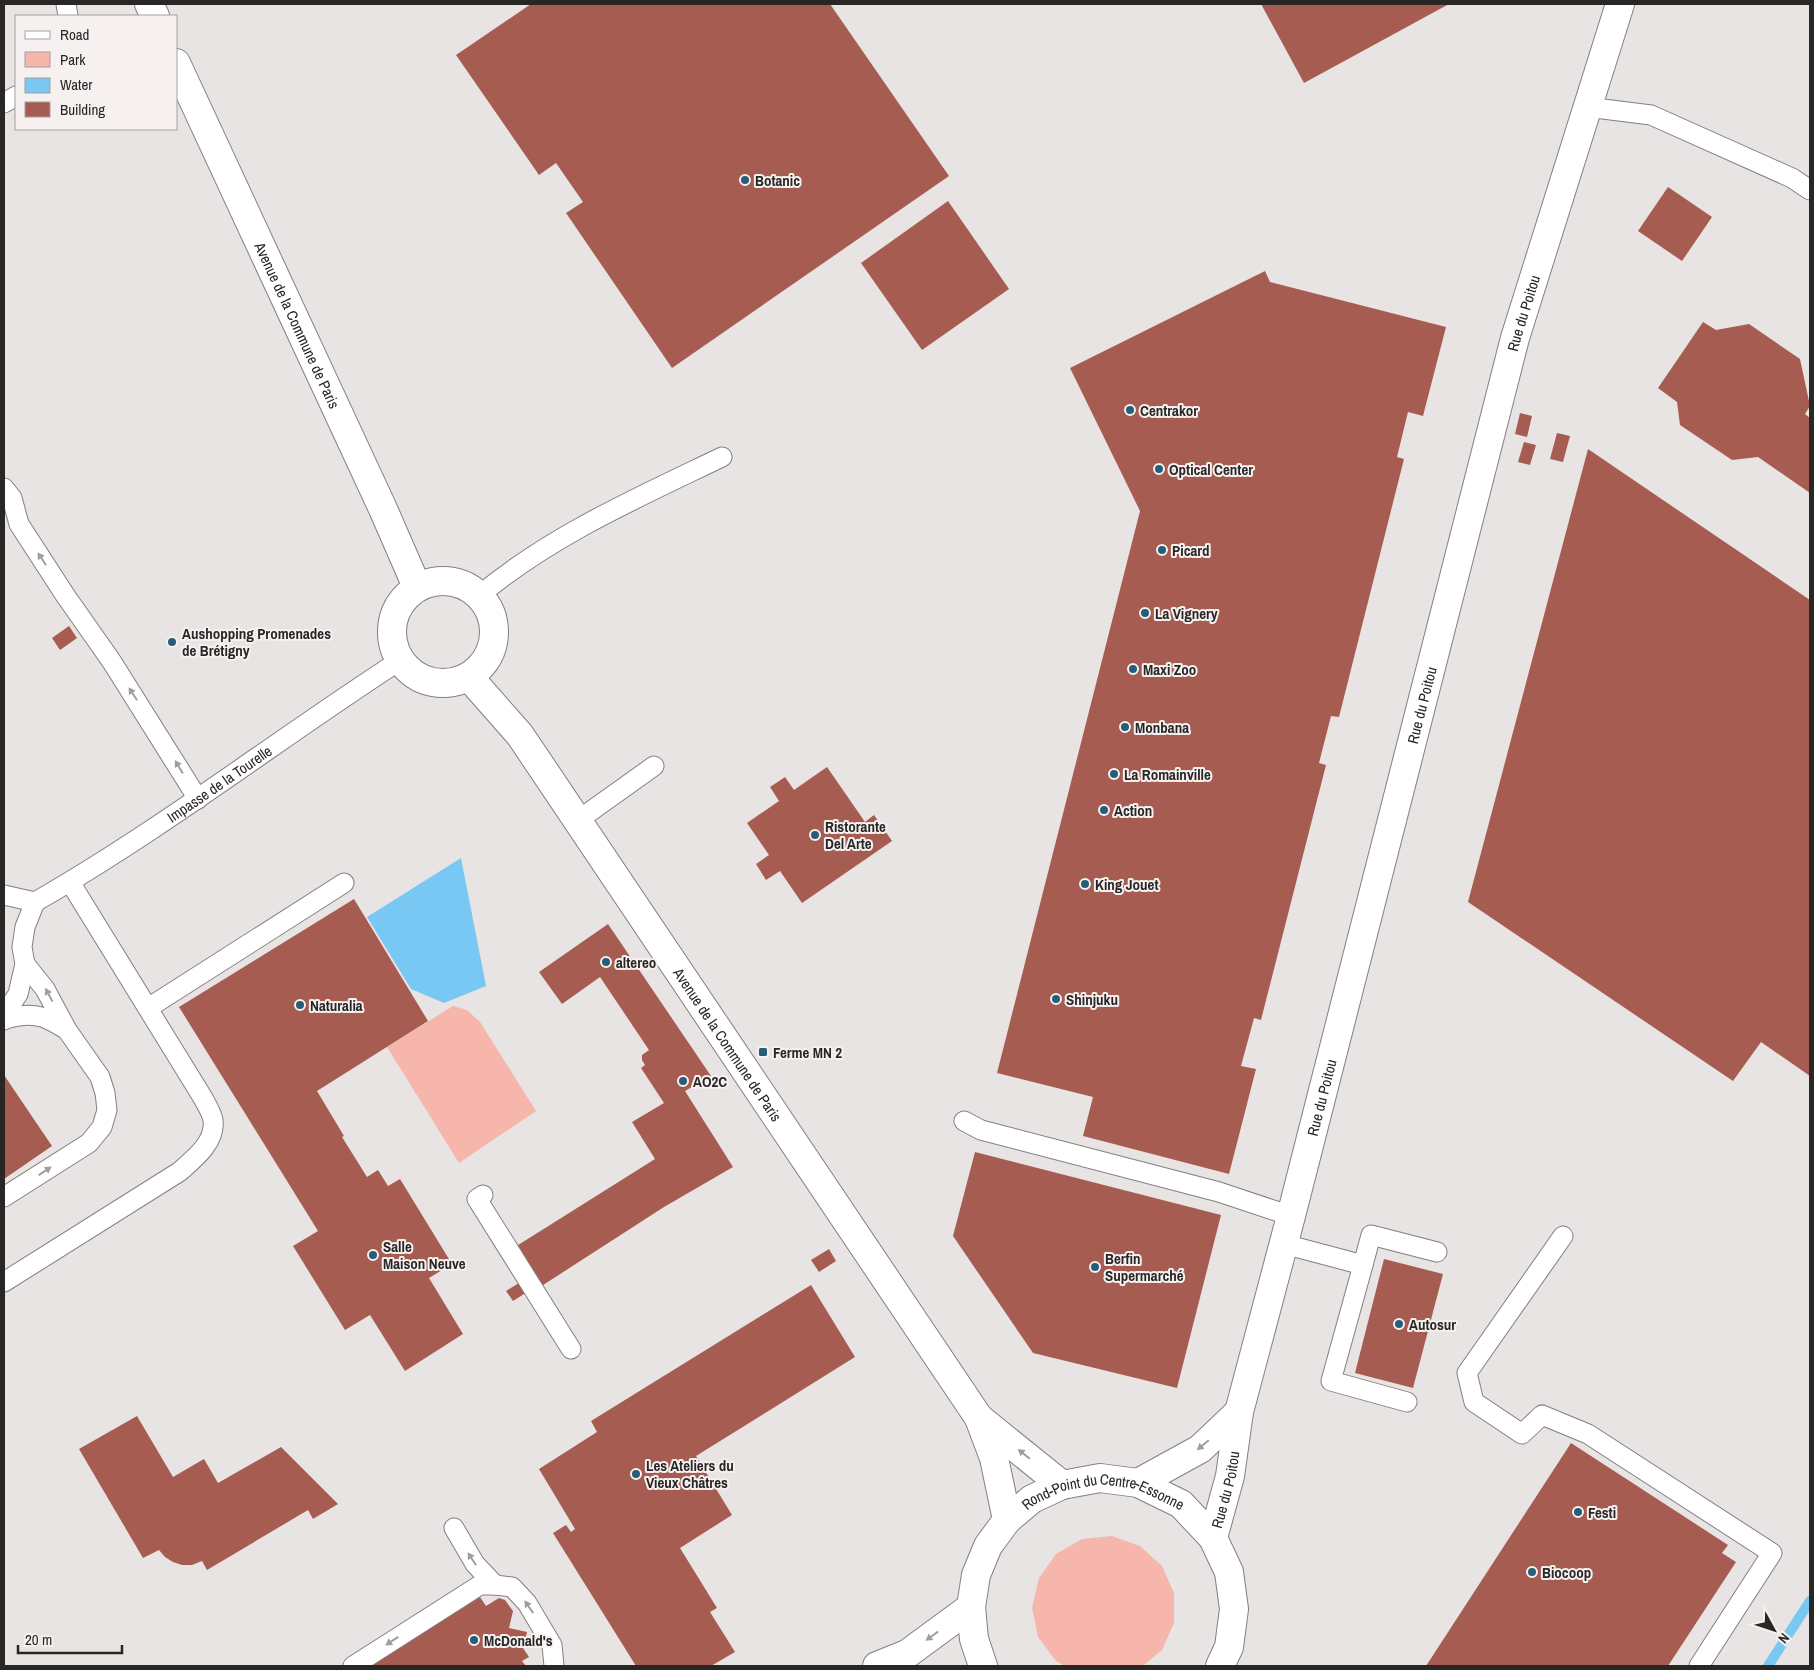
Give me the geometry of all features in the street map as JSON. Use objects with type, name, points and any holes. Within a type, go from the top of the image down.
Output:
[{"type":"street","name":"Rue du Poitou","points":[[1212,1538],[1230,1476],[1239,1412],[1284,1244],[1515,338],[1620,4]]},
{"type":"street","name":"Avenue de la Commune de Paris","points":[[178,67],[379,500],[417,587]]},
{"type":"street","points":[[433,580],[450,580],[466,585],[480,596],[492,616],[494,639],[486,661],[469,677],[451,683],[431,682],[413,675],[399,661],[391,641],[392,620],[401,600],[417,587],[433,580]]},
{"type":"street","name":"Avenue de la Commune de Paris","points":[[469,677],[520,735],[978,1418],[994,1458],[1007,1520]]},
{"type":"street","name":"Rue du Poitou","points":[[1138,1483],[1200,1449],[1239,1412]]},
{"type":"street","name":"Avenue de la Commune de Paris","points":[[978,1418],[1062,1485]]},
{"type":"street","name":"Rond-Point du Centre-Essonne","points":[[983,1666],[974,1639],[971,1607],[976,1575],[988,1546],[1007,1520],[1032,1499],[1062,1485],[1100,1478],[1138,1483],[1180,1504],[1212,1538],[1229,1572],[1234,1609],[1229,1647],[1220,1666]]},
{"type":"street","points":[[877,1666],[907,1654],[971,1607]]},
{"type":"lane","points":[[4,103],[15,97]]},
{"type":"lane","points":[[1587,106],[1651,115],[1792,178],[1810,190]]},
{"type":"lane","points":[[480,596],[504,576],[588,523],[722,457]]},
{"type":"lane","points":[[4,488],[12,498],[19,524],[65,595],[112,662],[198,799]]},
{"type":"lane","name":"Impasse de la Tourelle","points":[[35,902],[70,882],[198,799],[352,691],[399,661]]},
{"type":"lane","points":[[577,821],[654,766]]},
{"type":"lane","points":[[4,1282],[179,1172],[198,1156],[210,1140],[213,1120],[203,1098],[70,882]]},
{"type":"lane","points":[[148,1008],[240,938],[344,883]]},
{"type":"lane","points":[[4,895],[35,902],[25,927],[22,947],[24,964],[18,994],[4,1015]]},
{"type":"lane","points":[[4,1197],[89,1143],[102,1127],[107,1110],[100,1077],[67,1030],[46,989],[24,964]]},
{"type":"lane","points":[[4,1020],[31,1015],[47,1018],[67,1030]]},
{"type":"lane","points":[[964,1121],[981,1130],[1219,1192],[1291,1216]]},
{"type":"lane","points":[[483,1195],[477,1199],[571,1349]]},
{"type":"lane","points":[[1407,1402],[1331,1381],[1371,1235],[1437,1252]]},
{"type":"lane","points":[[1563,1236],[1466,1373],[1474,1402],[1522,1434],[1542,1415],[1588,1434],[1772,1553],[1699,1666]]},
{"type":"lane","points":[[1284,1244],[1363,1265]]},
{"type":"lane","points":[[454,1528],[475,1564],[495,1584]]},
{"type":"lane","points":[[353,1666],[480,1585],[495,1584],[512,1587],[527,1603],[552,1645],[554,1666]]},
{"type":"green space","points":[[453,1006],[467,1010],[480,1022],[536,1111],[459,1163],[387,1047]]},
{"type":"green space","points":[[1112,1536],[1140,1546],[1162,1566],[1174,1593],[1174,1623],[1162,1650],[1143,1666],[1065,1666],[1056,1661],[1038,1637],[1032,1608],[1039,1578],[1056,1554],[1082,1539]]},
{"type":"water","points":[[461,858],[486,986],[444,1003],[411,989],[367,917]]},
{"type":"building","name":"Botanic","points":[[531,4],[830,4],[949,176],[672,368],[566,213],[583,202],[556,163],[539,175],[456,55]]},
{"type":"building","points":[[1261,4],[1449,4],[1304,83]]},
{"type":"building","points":[[1668,187],[1712,217],[1682,261],[1638,231]]},
{"type":"building","points":[[948,201],[1009,289],[922,350],[861,263]]},
{"type":"building","points":[[1265,271],[1270,282],[1446,327],[1423,416],[1408,412],[1397,457],[1404,459],[1339,717],[1331,716],[1319,763],[1326,765],[1261,1020],[1254,1018],[1241,1066],[1256,1069],[1229,1174],[1083,1136],[1093,1097],[997,1073],[1140,511],[1070,368]]},
{"type":"building","points":[[1703,322],[1716,330],[1749,324],[1800,359],[1810,406],[1805,414],[1810,418],[1810,493],[1758,457],[1732,460],[1680,425],[1677,402],[1658,388]]},
{"type":"building","points":[[1520,413],[1532,416],[1527,437],[1515,434]]},
{"type":"building","points":[[1557,433],[1570,436],[1563,462],[1550,459]]},
{"type":"building","points":[[1524,442],[1536,445],[1530,465],[1518,462]]},
{"type":"building","points":[[1588,449],[1810,600],[1810,1076],[1761,1042],[1733,1081],[1468,902]]},
{"type":"building","points":[[69,626],[77,638],[60,650],[52,638]]},
{"type":"building","name":"Ristorante Del Arte","points":[[827,767],[865,822],[874,815],[892,841],[802,903],[780,871],[766,880],[756,864],[769,855],[747,823],[779,801],[770,787],[785,777],[794,790]]},
{"type":"building","points":[[354,899],[428,1021],[317,1091],[344,1136],[342,1137],[367,1177],[378,1170],[388,1186],[400,1179],[452,1264],[429,1278],[463,1334],[405,1371],[370,1315],[345,1330],[293,1246],[318,1231],[179,1007]]},
{"type":"building","points":[[608,924],[711,1076],[685,1091],[733,1167],[664,1207],[540,1287],[538,1285],[513,1301],[506,1291],[532,1275],[515,1247],[655,1159],[632,1122],[664,1103],[641,1068],[645,1065],[642,1055],[649,1050],[600,977],[562,1004],[539,972]]},
{"type":"building","points":[[4,1075],[52,1146],[4,1179]]},
{"type":"building","name":"Berfin Supermarché","points":[[975,1152],[1221,1215],[1177,1388],[1033,1353],[953,1236]]},
{"type":"building","points":[[829,1249],[836,1261],[819,1272],[811,1260]]},
{"type":"building","name":"Autosur","points":[[1384,1259],[1443,1274],[1413,1388],[1355,1373]]},
{"type":"building","name":"Les Ateliers du Vieux Châtres","points":[[811,1285],[855,1357],[696,1456],[732,1515],[680,1548],[717,1608],[710,1612],[735,1652],[711,1666],[636,1666],[553,1533],[566,1525],[571,1532],[575,1529],[539,1469],[597,1432],[591,1421]]},
{"type":"building","points":[[137,1416],[173,1477],[204,1459],[218,1483],[281,1447],[338,1504],[313,1519],[308,1510],[207,1570],[202,1561],[192,1565],[182,1565],[165,1557],[159,1550],[143,1558],[79,1449]]},
{"type":"building","points":[[1571,1443],[1728,1545],[1722,1553],[1736,1562],[1668,1666],[1426,1666]]},
{"type":"building","name":"McDonald's","points":[[478,1594],[486,1606],[499,1598],[505,1600],[513,1611],[509,1628],[527,1632],[523,1648],[529,1657],[522,1661],[526,1666],[368,1666]]},
{"type":"waterway","points":[[1768,1666],[1810,1601]]},
{"type":"place","name":"Botanic","points":[[745,180]]},
{"type":"place","name":"Centrakor","points":[[1130,410]]},
{"type":"place","name":"Optical Center","points":[[1159,469]]},
{"type":"place","name":"Picard","points":[[1162,550]]},
{"type":"place","name":"La Vignery","points":[[1145,613]]},
{"type":"place","name":"Aushopping Promenades de Brétigny","points":[[172,642]]},
{"type":"place","name":"Maxi Zoo","points":[[1133,669]]},
{"type":"place","name":"Monbana","points":[[1125,727]]},
{"type":"place","name":"La Romainville","points":[[1114,774]]},
{"type":"place","name":"Action","points":[[1104,810]]},
{"type":"place","name":"Ristorante Del Arte","points":[[815,835]]},
{"type":"place","name":"King Jouet","points":[[1085,884]]},
{"type":"place","name":"altereo","points":[[606,962]]},
{"type":"place","name":"Shinjuku","points":[[1056,999]]},
{"type":"place","name":"Naturalia","points":[[300,1005]]},
{"type":"place","name":"Ferme MN 2","points":[[763,1052]]},
{"type":"place","name":"AO2C","points":[[683,1081]]},
{"type":"place","name":"Salle Maison Neuve","points":[[373,1255]]},
{"type":"place","name":"Berfin Supermarché","points":[[1095,1267]]},
{"type":"place","name":"Autosur","points":[[1399,1324]]},
{"type":"place","name":"Les Ateliers du Vieux Châtres","points":[[636,1474]]},
{"type":"place","name":"Festi","points":[[1578,1512]]},
{"type":"place","name":"Biocoop","points":[[1532,1572]]},
{"type":"place","name":"McDonald's","points":[[474,1640]]}]
